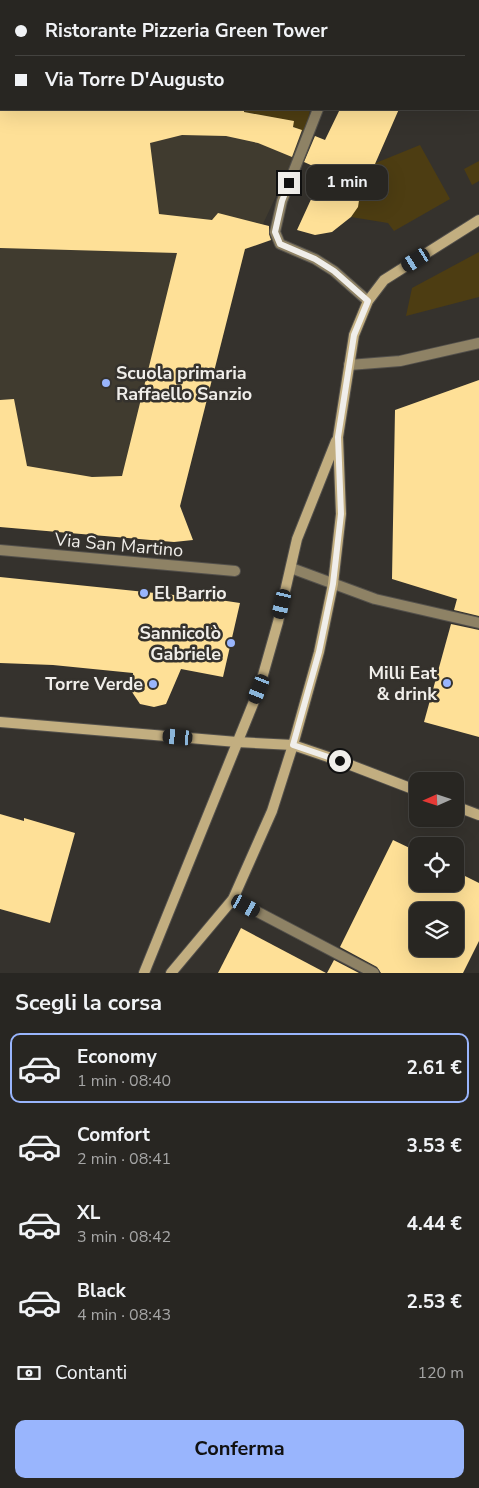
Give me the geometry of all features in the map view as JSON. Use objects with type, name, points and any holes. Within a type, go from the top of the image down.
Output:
[{"type":"main road","points":[[171,973],[233,899],[272,811],[293,745],[319,652],[333,584],[341,514],[338,437],[354,335],[368,301],[384,280],[479,220]]},
{"type":"main road","points":[[144,973],[259,689],[298,540],[338,437]]},
{"type":"main road","points":[[0,722],[293,745],[409,788]]},
{"type":"main road","points":[[464,809],[479,815]]},
{"type":"street","points":[[318,110],[282,201],[275,232],[280,244],[315,259],[334,271],[368,301]]},
{"type":"street","points":[[350,365],[400,361],[479,343]]},
{"type":"street","name":"Via San Martino","points":[[0,550],[235,571]]},
{"type":"street","points":[[291,568],[375,599],[479,623]]},
{"type":"street","points":[[233,899],[374,973]]},
{"type":"shaded area","name":"Scuola primaria Raffaello Sanzio","points":[[161,110],[310,110],[306,132],[262,226],[258,244],[246,246],[182,498],[174,542],[0,527],[0,213],[75,149]]},
{"type":"shaded area","points":[[234,110],[310,110],[306,132],[272,117]]},
{"type":"shaded area","points":[[420,145],[450,199],[394,231],[388,223],[351,217],[359,200],[356,171]]},
{"type":"shaded area","points":[[479,161],[479,181],[472,185],[464,169]]},
{"type":"shaded area","points":[[479,252],[479,297],[406,316],[412,288]]},
{"type":"building","points":[[0,110],[244,110],[244,112],[294,121],[293,127],[302,130],[292,157],[258,143],[226,136],[182,135],[150,143],[159,214],[212,220],[218,213],[269,226],[271,240],[245,249],[180,506],[193,540],[174,542],[0,527],[0,400],[14,399],[27,466],[92,477],[122,476],[177,253],[0,248]]},
{"type":"building","points":[[340,110],[399,110],[375,164],[358,170],[360,194],[358,207],[351,217],[332,232],[315,235],[297,230],[324,171],[304,162],[315,136],[325,140]]},
{"type":"building","points":[[479,380],[479,616],[454,610],[457,599],[392,579],[395,410]]},
{"type":"building","points":[[0,577],[240,603],[223,677],[181,669],[166,704],[154,707],[140,704],[132,692],[133,673],[53,665],[0,663]]},
{"type":"building","points":[[451,624],[479,630],[479,737],[424,722]]},
{"type":"building","points":[[0,814],[24,821],[24,818],[75,833],[50,923],[0,909]]},
{"type":"building","points":[[393,840],[409,848],[409,892],[464,892],[464,876],[479,883],[479,941],[463,973],[381,973],[377,967],[340,947]]},
{"type":"building","points":[[241,928],[326,973],[218,973]]},
{"type":"building","points":[[334,960],[359,973],[327,973]]},
{"type":"place","name":"Scuola primaria Raffaello Sanzio","points":[[106,383]]},
{"type":"place","name":"El Barrio","points":[[144,593]]},
{"type":"place","name":"Sannicolò Gabriele","points":[[231,643]]},
{"type":"place","name":"Milli Eat & drink","points":[[447,683]]},
{"type":"place","name":"Torre Verde","points":[[153,684]]},
{"type":"route","points":[[289,183],[282,201],[275,232],[280,244],[315,259],[334,271],[368,301],[354,335],[338,437],[341,514],[333,584],[319,652],[293,745],[340,761]]}]
